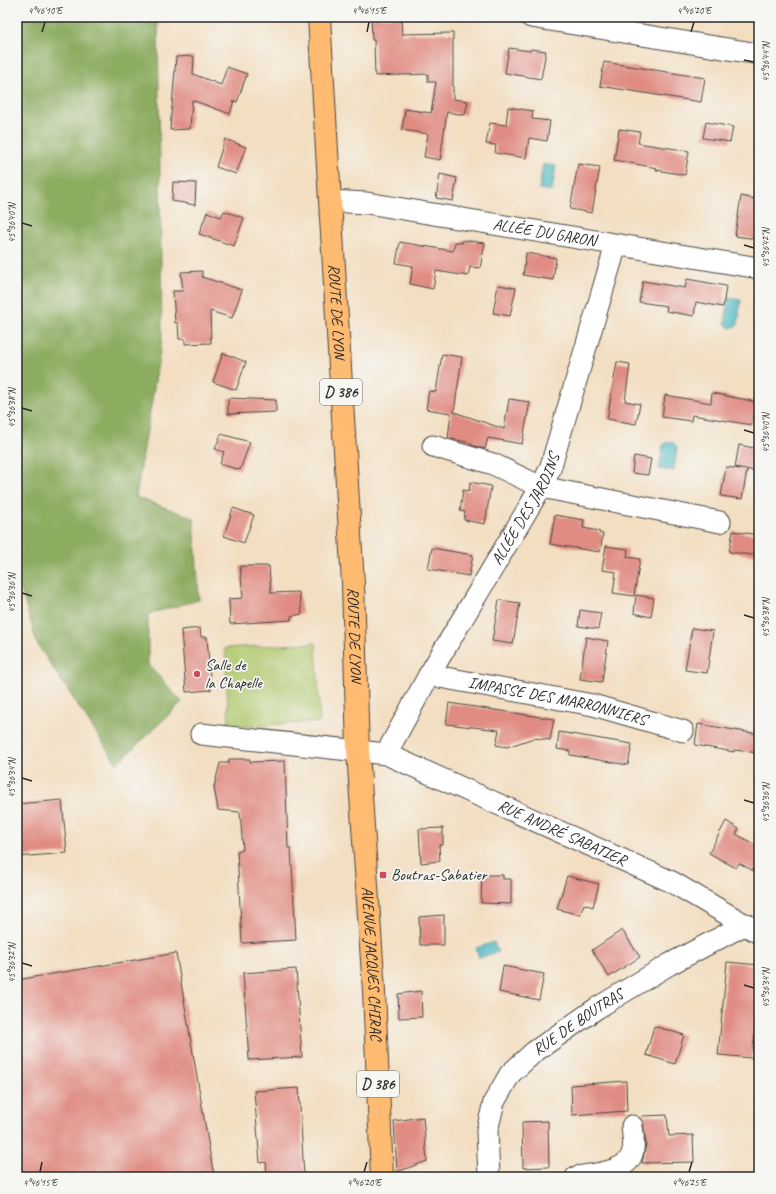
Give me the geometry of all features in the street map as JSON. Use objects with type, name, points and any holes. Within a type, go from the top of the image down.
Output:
[{"type":"main road","name":"ROUTE DE LYON","points":[[319,17],[353,584],[358,750]]},
{"type":"main road","name":"AVENUE JACQUES CHIRAC","points":[[358,750],[374,991],[382,1177]]},
{"type":"street","points":[[531,17],[759,54]]},
{"type":"street","name":"ALLÉE DU GARON","points":[[330,201],[367,203],[759,268]]},
{"type":"street","name":"ALLÉE DES JARDINS","points":[[386,754],[429,676],[541,487],[550,469],[616,244]]},
{"type":"street","points":[[433,446],[493,464],[541,487],[720,522]]},
{"type":"street","name":"IMPASSE DES MARRONNIERS","points":[[429,676],[593,705],[683,731]]},
{"type":"street","name":"RUE ANDRÉ SABATIER","points":[[201,734],[386,754],[672,882],[753,928]]},
{"type":"street","name":"RUE DE BOUTRAS","points":[[489,1177],[487,1131],[494,1102],[510,1074],[534,1052],[598,1008],[670,964],[753,928]]},
{"type":"street","points":[[576,1177],[615,1169],[628,1163],[633,1154],[632,1126]]},
{"type":"green space","points":[[17,17],[158,17],[162,339],[136,497],[194,518],[199,600],[148,614],[148,664],[182,702],[117,764],[37,644],[17,576]]},
{"type":"green space","points":[[316,643],[320,722],[229,727],[225,648]]},
{"type":"water","points":[[543,164],[556,166],[552,191],[539,189]]},
{"type":"water","points":[[728,298],[741,300],[738,325],[730,328],[725,324]]},
{"type":"water","points":[[669,441],[674,443],[677,447],[674,471],[659,469],[663,445]]},
{"type":"water","points":[[494,942],[498,952],[479,958],[476,948]]},
{"type":"building","points":[[371,17],[401,17],[402,34],[453,33],[453,99],[468,101],[465,115],[447,112],[440,160],[424,157],[428,134],[402,130],[405,109],[431,113],[436,82],[428,82],[428,74],[375,76],[374,40],[372,40]]},
{"type":"building","points":[[509,48],[530,51],[531,49],[546,51],[541,79],[505,73]]},
{"type":"building","points":[[194,56],[193,74],[221,85],[227,67],[247,74],[237,102],[234,101],[230,114],[192,100],[190,129],[170,130],[176,57]]},
{"type":"building","points":[[604,62],[705,78],[701,102],[600,86]]},
{"type":"building","points":[[508,107],[533,111],[532,119],[550,121],[547,141],[529,138],[526,158],[495,153],[496,145],[486,144],[490,123],[506,125]]},
{"type":"building","points":[[706,122],[733,127],[730,142],[703,138]]},
{"type":"building","points":[[619,129],[640,132],[638,143],[689,151],[685,175],[614,160]]},
{"type":"building","points":[[225,139],[246,147],[236,174],[216,167]]},
{"type":"building","points":[[578,164],[600,167],[592,213],[570,209]]},
{"type":"building","points":[[440,174],[457,178],[453,201],[436,198]]},
{"type":"building","points":[[173,182],[196,183],[195,205],[172,201]]},
{"type":"building","points":[[741,196],[759,200],[759,218],[756,239],[735,236]]},
{"type":"building","points":[[224,211],[244,218],[234,246],[199,234],[207,212],[221,217]]},
{"type":"building","points":[[463,240],[485,243],[480,268],[470,267],[468,276],[436,271],[433,289],[410,284],[413,266],[396,263],[400,242],[453,251],[455,242],[462,243]]},
{"type":"building","points":[[526,253],[556,258],[553,280],[523,275]]},
{"type":"building","points":[[202,271],[202,277],[242,290],[232,318],[210,311],[211,343],[185,344],[185,339],[179,339],[178,323],[175,323],[173,291],[183,291],[181,272]]},
{"type":"building","points":[[687,279],[726,286],[723,307],[696,302],[694,316],[666,311],[667,306],[639,302],[643,281],[685,288]]},
{"type":"building","points":[[498,285],[516,288],[510,316],[493,313]]},
{"type":"building","points":[[223,353],[246,362],[236,390],[213,382]]},
{"type":"building","points":[[442,354],[462,357],[454,412],[504,429],[509,399],[530,402],[522,444],[488,438],[485,449],[471,445],[471,443],[448,438],[451,413],[426,409],[429,391],[436,392]]},
{"type":"building","points":[[617,362],[630,364],[625,401],[640,404],[636,424],[607,419]]},
{"type":"building","points":[[712,393],[757,402],[752,425],[692,415],[691,421],[662,417],[665,395],[711,403]]},
{"type":"building","points":[[228,398],[276,400],[276,412],[228,414]]},
{"type":"building","points":[[221,434],[250,442],[240,470],[220,464],[224,452],[215,449]]},
{"type":"building","points":[[739,445],[759,449],[759,472],[735,467]]},
{"type":"building","points":[[634,456],[651,459],[648,475],[632,473]]},
{"type":"building","points":[[726,467],[747,470],[742,499],[721,496]]},
{"type":"building","points":[[470,482],[491,486],[485,524],[464,520],[465,512],[460,511],[463,490],[469,491]]},
{"type":"building","points":[[233,508],[254,515],[244,543],[224,536]]},
{"type":"building","points":[[555,515],[584,520],[583,528],[599,531],[599,533],[603,534],[600,552],[550,544]]},
{"type":"building","points":[[733,531],[759,535],[759,556],[729,552]]},
{"type":"building","points":[[606,546],[628,549],[627,557],[640,559],[634,596],[613,593],[616,572],[602,570]]},
{"type":"building","points":[[432,548],[473,555],[469,576],[428,569]]},
{"type":"building","points":[[240,566],[269,566],[271,593],[299,592],[302,614],[291,616],[291,620],[230,624],[229,599],[243,598]]},
{"type":"building","points":[[636,595],[654,598],[651,617],[634,613]]},
{"type":"building","points":[[499,600],[520,603],[513,644],[492,641]]},
{"type":"building","points":[[580,610],[601,613],[598,629],[578,626]]},
{"type":"building","name":"Salle de la Chapelle","points":[[200,628],[201,637],[207,637],[211,690],[186,692],[181,630]]},
{"type":"building","points":[[692,628],[713,631],[707,673],[685,670]]},
{"type":"building","points":[[586,637],[608,641],[602,682],[580,679]]},
{"type":"building","points":[[449,703],[554,719],[550,740],[534,738],[507,747],[496,745],[499,730],[446,724]]},
{"type":"building","points":[[698,724],[759,734],[759,753],[734,750],[734,752],[695,745]]},
{"type":"building","points":[[559,732],[632,744],[628,765],[570,755],[570,751],[557,749]]},
{"type":"building","points":[[229,759],[250,759],[250,762],[285,761],[288,848],[291,848],[296,940],[242,943],[237,851],[243,850],[240,812],[218,810],[214,787],[220,763],[229,763]]},
{"type":"building","points":[[62,800],[67,853],[17,857],[17,804]]},
{"type":"building","points":[[726,821],[739,829],[736,834],[759,847],[759,874],[739,863],[736,868],[709,853]]},
{"type":"building","points":[[443,828],[443,844],[439,845],[440,861],[421,863],[419,829]]},
{"type":"building","points":[[482,875],[503,875],[503,879],[511,879],[511,904],[481,903]]},
{"type":"building","points":[[567,876],[599,884],[593,907],[584,904],[580,915],[557,909]]},
{"type":"building","points":[[444,915],[444,945],[420,945],[419,917]]},
{"type":"building","points":[[622,930],[640,957],[609,977],[592,950]]},
{"type":"building","points":[[176,953],[214,1177],[17,1177],[17,980]]},
{"type":"building","points":[[727,962],[759,965],[759,996],[752,1058],[718,1055]]},
{"type":"building","points":[[503,966],[544,974],[539,1000],[499,992]]},
{"type":"building","points":[[296,969],[302,1057],[249,1060],[243,973]]},
{"type":"building","points":[[421,991],[422,1017],[399,1018],[398,994]]},
{"type":"building","points":[[654,1026],[684,1035],[675,1064],[646,1055]]},
{"type":"building","points":[[626,1081],[627,1111],[572,1115],[571,1085]]},
{"type":"building","points":[[299,1088],[304,1177],[267,1177],[266,1162],[260,1163],[254,1091]]},
{"type":"building","points":[[667,1115],[669,1136],[693,1135],[694,1162],[642,1163],[646,1144],[642,1116]]},
{"type":"building","points":[[423,1117],[427,1161],[397,1172],[394,1121]]},
{"type":"building","points":[[548,1121],[549,1167],[523,1168],[522,1122]]},
{"type":"place","name":"Salle de la Chapelle","points":[[197,674]]},
{"type":"place","name":"Boutras-Sabatier","points":[[383,875]]}]
